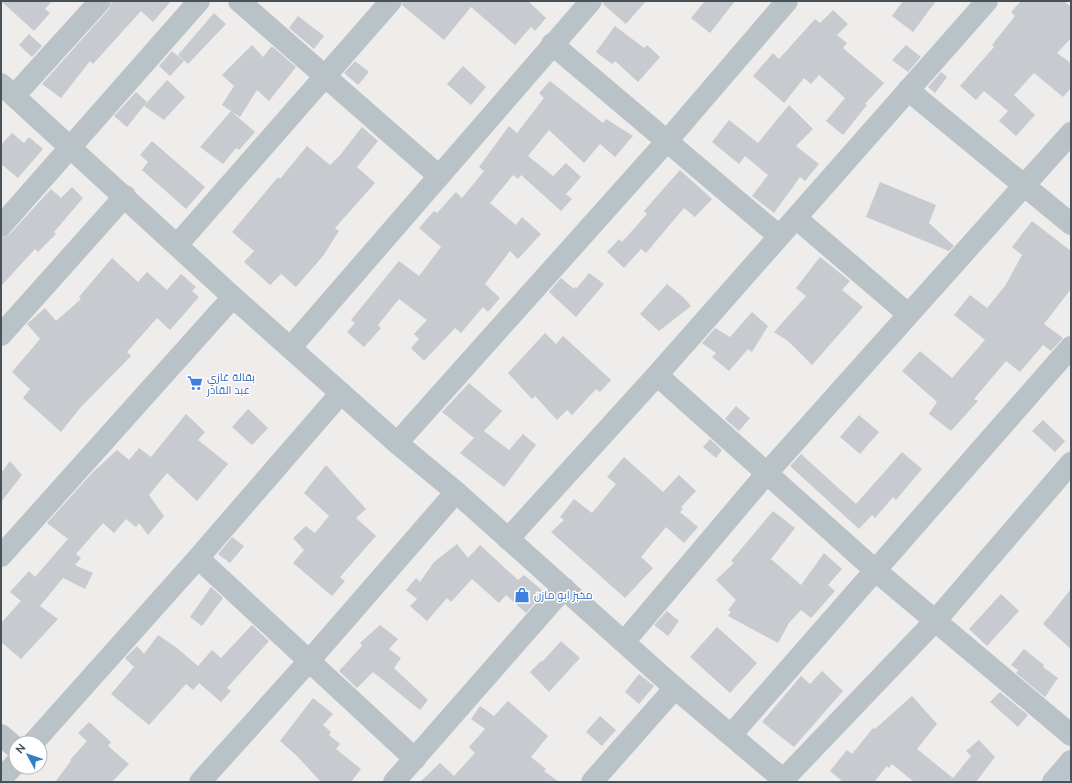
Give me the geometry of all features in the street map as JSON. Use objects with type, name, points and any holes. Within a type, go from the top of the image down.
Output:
[{"type":"main road","points":[[1053,782],[1071,761]]},
{"type":"street","points":[[100,1],[8,90],[72,147],[233,297],[291,347],[397,443],[456,492],[675,688],[783,781],[936,620],[1071,463]]},
{"type":"street","points":[[1,226],[199,1]]},
{"type":"street","points":[[240,1],[439,176]]},
{"type":"street","points":[[177,245],[391,1]]},
{"type":"street","points":[[291,347],[552,44],[591,1]]},
{"type":"street","points":[[397,443],[667,141],[787,1]]},
{"type":"street","points":[[508,539],[657,375],[987,1]]},
{"type":"street","points":[[552,44],[779,236]]},
{"type":"street","points":[[908,90],[1071,224]]},
{"type":"street","points":[[624,642],[767,473],[1071,133]]},
{"type":"street","points":[[1,335],[125,196]]},
{"type":"street","points":[[796,218],[908,314]]},
{"type":"street","points":[[1,556],[233,297]]},
{"type":"street","points":[[731,735],[1071,347]]},
{"type":"street","points":[[657,375],[876,571],[1071,735]]},
{"type":"street","points":[[40,735],[198,558],[341,393]]},
{"type":"street","points":[[200,782],[309,661],[456,492]]},
{"type":"street","points":[[198,558],[414,759]]},
{"type":"street","points":[[394,782],[564,588]]},
{"type":"street","points":[[592,782],[675,688]]},
{"type":"street","points":[[1,779],[8,771]]},
{"type":"building","points":[[1,1],[52,1],[45,9],[50,13],[34,31]]},
{"type":"building","points":[[112,1],[171,1],[153,22],[141,11],[93,64],[90,61],[61,98],[42,84],[109,9]]},
{"type":"building","points":[[403,1],[528,1],[546,18],[535,31],[531,27],[515,45],[471,7],[444,40],[402,5]]},
{"type":"building","points":[[603,1],[646,1],[626,24],[603,4]]},
{"type":"building","points":[[705,1],[735,1],[710,33],[691,18]]},
{"type":"building","points":[[903,1],[936,1],[913,32],[892,16]]},
{"type":"building","points":[[1021,1],[1064,1],[1071,7],[1071,38],[1057,53],[1071,63],[1071,88],[1063,97],[1034,73],[1014,95],[1035,115],[1016,136],[999,121],[1008,111],[984,91],[976,100],[960,86],[994,47],[992,45],[1015,16],[1011,12]]},
{"type":"building","points":[[833,10],[848,24],[837,35],[847,43],[843,48],[884,83],[865,104],[867,105],[843,135],[826,121],[845,98],[819,75],[811,84],[804,78],[784,103],[753,76],[773,53],[779,59],[815,19],[820,23]]},
{"type":"building","points":[[214,13],[226,24],[188,64],[178,55]]},
{"type":"building","points":[[298,16],[324,36],[314,49],[289,28]]},
{"type":"building","points":[[615,26],[644,48],[647,45],[660,57],[638,82],[615,61],[612,64],[596,52]]},
{"type":"building","points":[[29,34],[42,46],[32,57],[19,45]]},
{"type":"building","points":[[252,45],[263,57],[271,47],[273,47],[296,67],[269,101],[257,90],[240,117],[222,105],[234,86],[222,75]]},
{"type":"building","points":[[906,45],[921,57],[908,72],[892,60]]},
{"type":"building","points":[[172,51],[184,61],[170,76],[159,66]]},
{"type":"building","points":[[355,61],[369,72],[358,85],[344,73]]},
{"type":"building","points":[[463,66],[486,87],[471,105],[447,84]]},
{"type":"building","points":[[941,72],[947,77],[935,93],[928,87]]},
{"type":"building","points":[[167,80],[185,97],[164,120],[144,106]]},
{"type":"building","points":[[550,81],[603,123],[606,119],[633,136],[615,157],[600,144],[584,163],[549,130],[528,156],[553,176],[566,163],[581,177],[566,194],[572,199],[561,211],[521,175],[518,179],[513,175],[490,203],[516,225],[522,217],[541,234],[518,259],[510,251],[485,284],[500,298],[488,312],[483,307],[461,333],[455,328],[424,361],[411,348],[419,339],[414,334],[427,320],[399,299],[378,325],[381,328],[364,347],[347,332],[355,323],[351,320],[399,261],[419,276],[441,247],[419,228],[434,211],[437,213],[456,192],[462,198],[484,171],[479,167],[509,126],[517,133],[544,98],[539,93]]},
{"type":"building","points":[[136,92],[147,102],[127,127],[114,116]]},
{"type":"building","points":[[789,105],[813,129],[796,146],[819,164],[805,181],[800,177],[774,213],[752,196],[768,175],[745,156],[739,164],[712,142],[729,120],[758,143]]},
{"type":"building","points":[[231,111],[255,132],[239,150],[236,148],[223,164],[200,147]]},
{"type":"building","points":[[362,127],[378,141],[357,167],[375,183],[335,228],[339,231],[323,256],[296,287],[281,274],[270,285],[244,262],[254,251],[232,232],[278,177],[280,179],[307,146],[330,165],[341,154]]},
{"type":"building","points":[[12,133],[24,143],[29,137],[43,149],[18,178],[1,164],[1,145]]},
{"type":"building","points":[[152,141],[205,187],[186,209],[142,170],[148,162],[140,155]]},
{"type":"building","points":[[680,170],[712,199],[695,217],[684,208],[646,253],[641,249],[624,268],[607,252],[619,239],[622,242],[647,214],[644,211]]},
{"type":"building","points":[[880,182],[936,205],[929,223],[954,246],[949,251],[866,217]]},
{"type":"building","points":[[72,187],[83,198],[54,232],[56,234],[38,252],[35,249],[1,286],[1,238],[10,234],[51,189],[61,198]]},
{"type":"building","points":[[1032,221],[1071,251],[1071,289],[1044,324],[1063,338],[1051,351],[1043,345],[1020,372],[1006,361],[974,399],[978,401],[951,431],[929,414],[937,402],[902,371],[920,351],[952,378],[985,340],[954,315],[970,295],[987,308],[1005,286],[1022,255],[1012,247]]},
{"type":"building","points":[[820,257],[850,281],[842,290],[863,307],[812,365],[788,341],[774,332],[806,296],[796,288]]},
{"type":"building","points":[[112,258],[138,282],[147,272],[167,290],[181,274],[196,287],[192,291],[199,297],[170,330],[157,318],[127,352],[131,356],[80,408],[61,432],[23,398],[30,389],[12,372],[40,339],[27,324],[45,308],[56,321],[81,299],[79,297]]},
{"type":"building","points":[[589,273],[604,284],[576,317],[549,292],[561,278],[574,289],[575,287],[577,288]]},
{"type":"building","points":[[667,284],[691,306],[659,331],[640,314]]},
{"type":"building","points":[[752,312],[768,326],[752,352],[748,349],[729,371],[712,357],[716,353],[702,343],[715,328],[730,337]]},
{"type":"building","points":[[545,333],[556,344],[563,336],[611,380],[600,392],[596,389],[572,415],[567,410],[557,420],[535,396],[532,399],[508,373]]},
{"type":"building","points":[[469,383],[502,411],[484,431],[509,450],[523,434],[536,445],[504,487],[460,453],[474,438],[442,412]]},
{"type":"building","points":[[736,406],[750,418],[739,431],[725,419]]},
{"type":"building","points":[[248,409],[268,428],[252,445],[232,427]]},
{"type":"building","points":[[186,414],[205,432],[198,440],[228,464],[197,501],[167,473],[149,495],[164,516],[148,535],[139,523],[136,527],[126,519],[114,533],[103,523],[76,554],[81,558],[75,565],[93,573],[85,589],[63,578],[40,606],[58,619],[21,659],[1,642],[1,623],[21,601],[10,592],[29,571],[35,577],[68,539],[47,523],[92,473],[117,450],[129,460],[139,448],[151,457]]},
{"type":"building","points":[[859,415],[879,432],[860,454],[840,437]]},
{"type":"building","points":[[1043,420],[1065,441],[1055,452],[1032,431]]},
{"type":"building","points":[[710,439],[722,450],[716,458],[703,447]]},
{"type":"building","points":[[902,452],[922,469],[896,500],[893,497],[875,518],[872,515],[859,529],[790,466],[801,454],[856,504]]},
{"type":"building","points":[[624,457],[663,492],[679,475],[696,491],[681,507],[683,509],[680,512],[698,527],[684,543],[666,527],[641,557],[653,568],[625,598],[551,532],[564,520],[560,517],[574,499],[592,513],[616,484],[607,477]]},
{"type":"building","points":[[10,461],[22,475],[1,502],[1,473]]},
{"type":"building","points":[[326,465],[366,509],[356,518],[376,536],[340,577],[345,581],[332,596],[293,563],[304,550],[293,538],[306,526],[315,533],[329,516],[304,493]]},
{"type":"building","points":[[773,511],[795,528],[771,559],[801,585],[824,553],[842,569],[828,585],[835,591],[811,618],[801,610],[789,623],[778,643],[728,616],[731,612],[728,610],[736,600],[716,580],[734,563],[731,561]]},
{"type":"building","points":[[232,537],[244,546],[230,563],[218,554]]},
{"type":"building","points":[[457,544],[468,558],[480,545],[518,580],[524,575],[544,592],[526,613],[506,595],[499,603],[472,579],[451,602],[447,598],[427,621],[410,606],[417,599],[406,590],[416,578],[420,582],[434,562]]},
{"type":"building","points":[[211,587],[223,598],[202,626],[190,617]]},
{"type":"building","points":[[1071,589],[1071,649],[1043,624]]},
{"type":"building","points":[[1001,594],[1019,611],[987,646],[969,629]]},
{"type":"building","points":[[667,611],[679,621],[668,636],[654,625]]},
{"type":"building","points":[[252,625],[269,641],[227,688],[231,691],[221,702],[199,683],[193,690],[186,684],[149,725],[111,694],[134,667],[125,658],[137,646],[144,654],[158,635],[177,648],[198,666],[212,650],[221,658]]},
{"type":"building","points":[[380,625],[398,639],[389,649],[401,658],[394,668],[428,700],[420,710],[373,672],[357,688],[339,671],[362,646],[360,643]]},
{"type":"building","points":[[717,627],[757,663],[730,693],[690,657]]},
{"type":"building","points":[[561,641],[580,658],[549,692],[530,672],[541,661],[542,662]]},
{"type":"building","points":[[1024,649],[1044,665],[1043,667],[1058,678],[1045,697],[1016,673],[1018,670],[1011,665]]},
{"type":"building","points":[[822,671],[843,691],[794,747],[762,722],[801,676],[810,684]]},
{"type":"building","points":[[639,674],[654,686],[639,704],[625,692]]},
{"type":"building","points":[[1000,692],[1028,715],[1018,727],[990,702]]},
{"type":"building","points":[[912,696],[937,724],[917,749],[953,778],[971,756],[966,751],[979,740],[995,757],[976,782],[914,782],[892,764],[889,768],[887,766],[874,782],[843,782],[830,771],[847,750],[852,754],[873,728],[875,729]]},
{"type":"building","points":[[313,698],[333,714],[323,725],[331,732],[329,735],[340,744],[336,749],[361,769],[351,782],[321,782],[297,756],[280,741]]},
{"type":"building","points":[[508,701],[548,736],[531,757],[546,769],[544,771],[559,782],[420,782],[440,763],[454,776],[475,753],[469,747],[485,729],[471,719],[480,706],[494,716]]},
{"type":"building","points":[[600,716],[616,730],[602,746],[586,732]]},
{"type":"building","points":[[89,722],[111,742],[108,746],[129,764],[112,782],[55,782],[71,761],[70,760],[87,741],[78,733]]},
{"type":"place","name":"بقالة غازي عبد القادر","points":[[195,383]]},
{"type":"place","name":"مخبز ابو مازن","points":[[522,595]]}]
